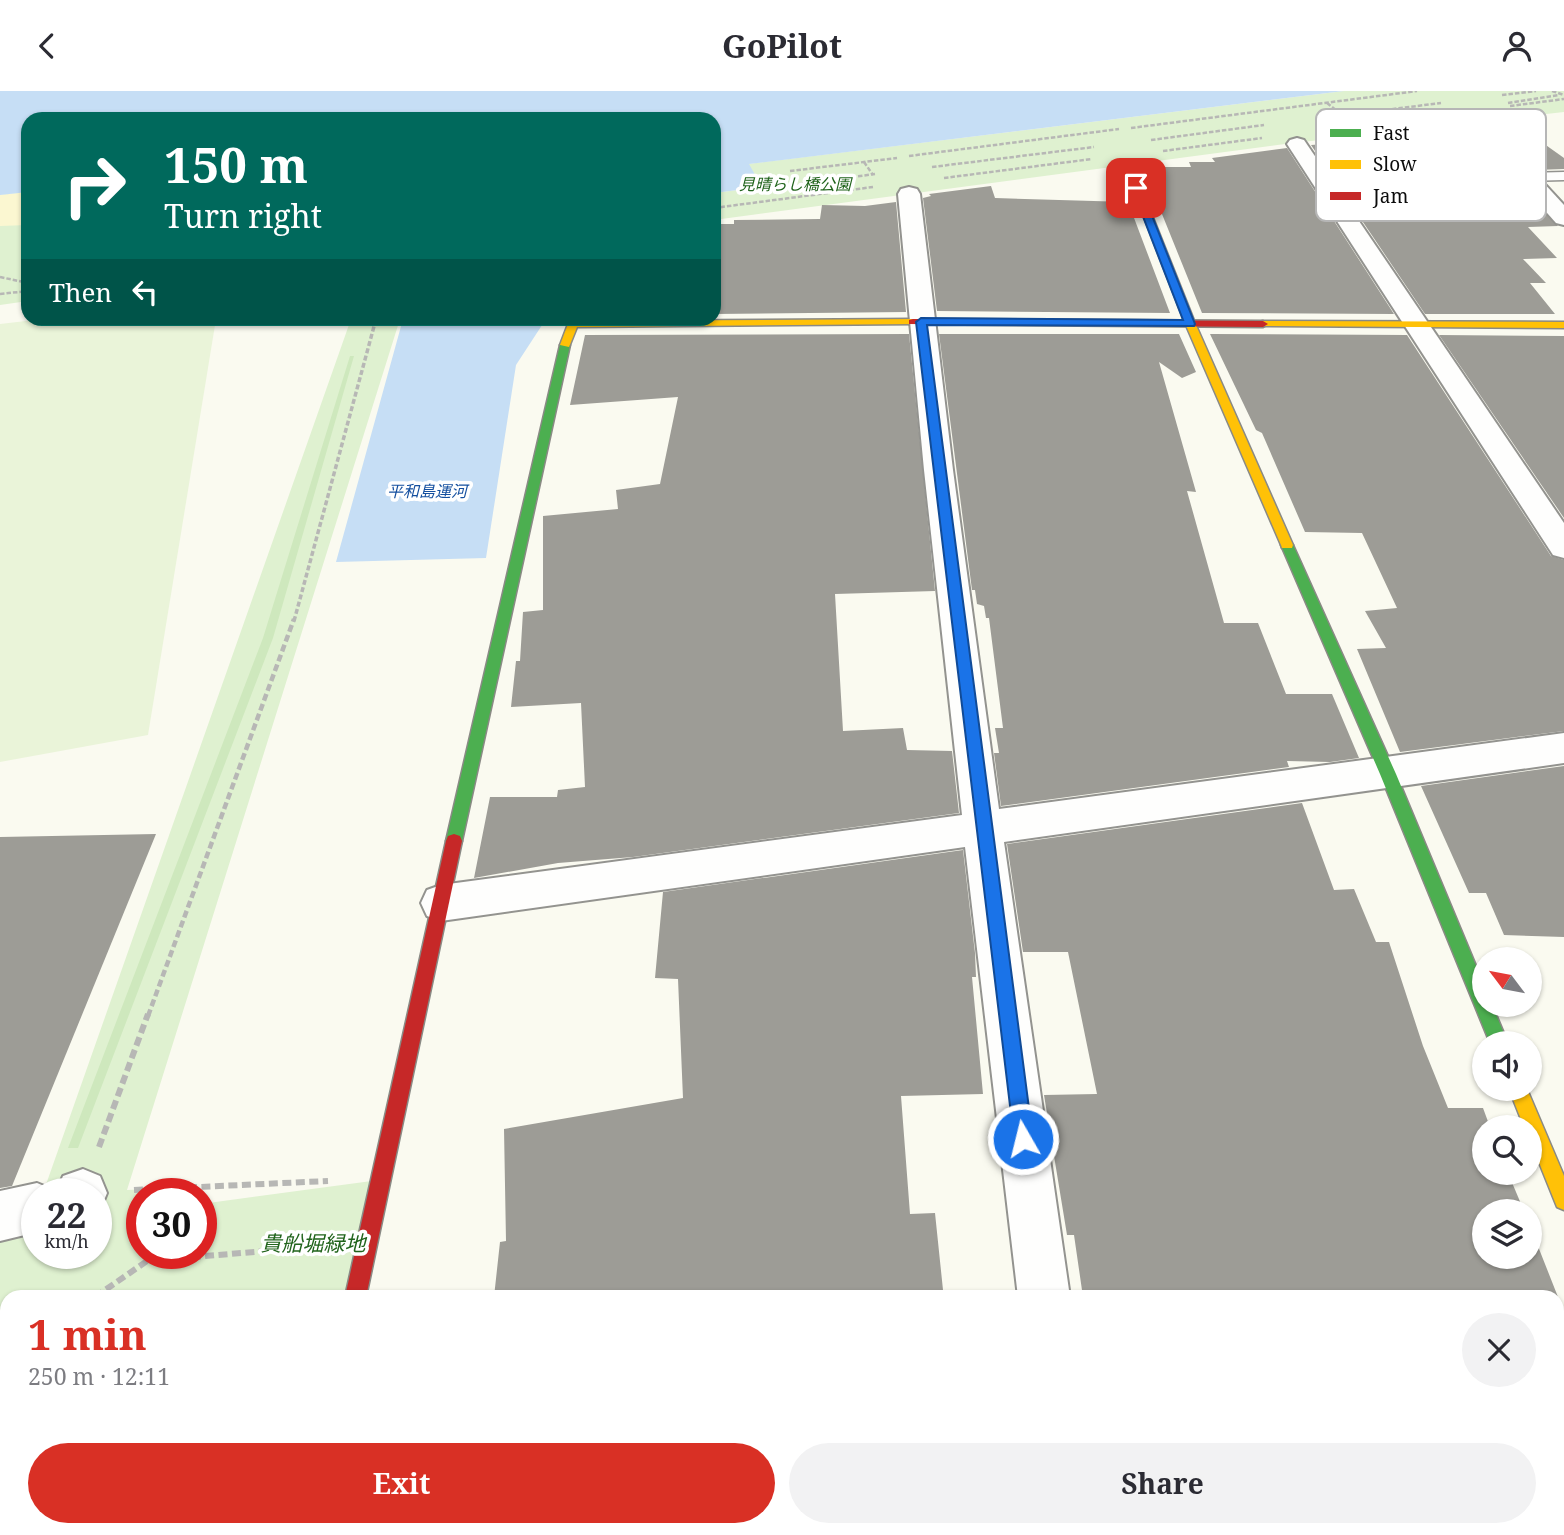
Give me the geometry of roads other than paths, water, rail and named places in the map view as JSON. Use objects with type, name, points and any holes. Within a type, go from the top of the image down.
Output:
[{"type":"street","points":[[1297,144],[1316,173]]},
{"type":"street","points":[[1128,165],[1190,324],[1388,773],[1494,1031]]},
{"type":"street","points":[[909,194],[921,322],[982,826],[1043,1290]]},
{"type":"street","points":[[1546,199],[1564,218]]},
{"type":"street","points":[[1347,221],[1564,547]]},
{"type":"street","points":[[721,321],[1564,325]]},
{"type":"street","points":[[357,1290],[560,356],[571,326]]},
{"type":"street","points":[[441,903],[982,826],[1564,748]]},
{"type":"street","points":[[1523,1101],[1564,1200]]},
{"type":"street","points":[[0,1216],[21,1211]]},
{"type":"lane","points":[[1546,176],[1564,176]]},
{"type":"water","points":[[0,91],[1344,91],[749,164],[762,187],[721,192],[721,112],[21,112],[21,193],[0,195]]},
{"type":"water","name":"平和島運河","points":[[401,326],[541,326],[516,365],[486,558],[336,562]]},
{"type":"park label","name":"見晴らし橋公園","points":[[795,184]]},
{"type":"park label","name":"貴船堀緑地","points":[[313,1243]]}]
